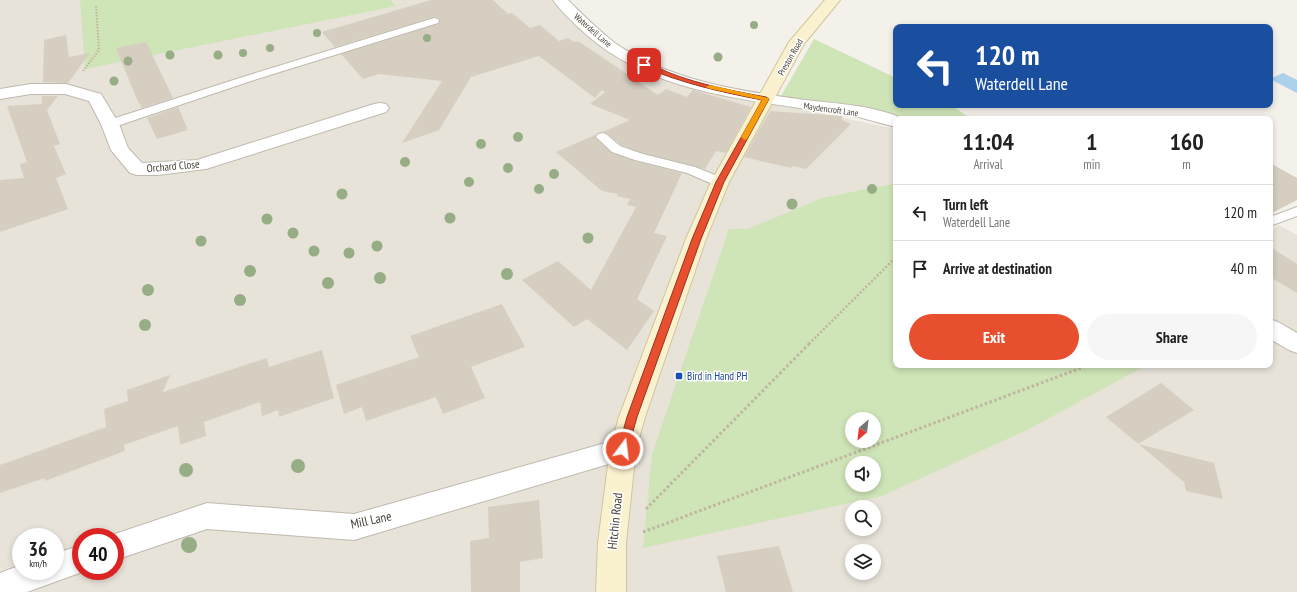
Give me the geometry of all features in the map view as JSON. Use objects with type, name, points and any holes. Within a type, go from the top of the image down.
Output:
[{"type":"street","name":"Waterdell Lane","points":[[560,0],[595,34],[619,53],[669,75],[719,90],[766,99]]},
{"type":"street","name":"Preston Road","points":[[720,182],[797,42],[833,0]]},
{"type":"street","name":"Orchard Close","points":[[0,94],[30,89],[66,89],[95,98],[110,124],[120,150],[137,169],[158,169],[199,165],[380,108]]},
{"type":"street","name":"Maydencroft Lane","points":[[766,99],[878,115],[893,121]]},
{"type":"street","name":"Hitchin Road","points":[[611,592],[612,543],[623,449],[632,417],[696,239],[720,182]]},
{"type":"street","points":[[1273,330],[1297,344]]},
{"type":"street","name":"Mill Lane","points":[[124,544],[207,516],[354,527],[623,449]]},
{"type":"street","points":[[0,587],[20,580]]},
{"type":"lane","points":[[110,124],[250,78],[434,21]]},
{"type":"lane","points":[[602,137],[616,149],[639,157],[691,170],[720,182]]},
{"type":"lane","points":[[1273,221],[1297,211]]},
{"type":"path","points":[[66,89],[80,76],[99,50],[96,5]]},
{"type":"path","points":[[646,510],[893,260]]},
{"type":"path","points":[[612,543],[1081,368]]},
{"type":"shaded area","points":[[0,0],[551,0],[587,35],[641,68],[748,98],[893,128],[893,184],[829,197],[652,454],[845,489],[845,492],[860,492],[882,496],[1136,368],[1273,368],[1273,229],[1279,225],[1297,235],[1297,592],[0,592]]},
{"type":"green space","points":[[80,0],[391,0],[396,6],[85,69]]},
{"type":"green space","points":[[814,39],[893,77],[893,108],[955,108],[967,116],[893,117],[871,111],[781,96]]},
{"type":"green space","points":[[893,184],[893,368],[1141,368],[1029,429],[882,496],[864,500],[845,500],[845,504],[643,548],[652,454],[729,229],[748,229],[822,198]]},
{"type":"water","points":[[1283,73],[1297,80],[1297,93],[1273,81],[1273,78]]},
{"type":"building","points":[[431,0],[493,0],[508,14],[512,13],[530,28],[540,25],[559,41],[568,38],[574,42],[578,41],[658,95],[666,89],[687,97],[693,90],[751,107],[726,153],[716,151],[705,169],[643,153],[621,145],[607,133],[603,132],[630,120],[590,104],[605,92],[602,90],[595,98],[539,56],[471,77],[439,130],[402,143],[442,81],[379,74],[363,79],[341,54],[438,24],[440,22],[439,18],[434,17],[335,47],[322,32]]},
{"type":"building","points":[[66,35],[69,57],[90,53],[68,83],[43,82],[44,40]]},
{"type":"building","points":[[146,42],[173,98],[142,108],[116,48]]},
{"type":"building","points":[[42,96],[58,96],[47,110],[60,144],[54,146],[66,174],[56,178],[68,209],[0,232],[0,180],[24,178],[20,164],[27,162],[7,106],[42,104]]},
{"type":"building","points":[[178,107],[188,130],[157,139],[147,118]]},
{"type":"building","points":[[770,111],[842,116],[842,120],[851,124],[806,169],[793,166],[791,168],[744,157]]},
{"type":"building","points":[[595,135],[595,138],[612,153],[635,161],[682,173],[654,233],[667,236],[637,299],[654,311],[627,350],[587,319],[574,327],[522,280],[558,261],[591,290],[636,207],[627,205],[630,199],[616,196],[618,194],[602,191],[556,152]]},
{"type":"building","points":[[1273,165],[1297,178],[1297,200],[1273,212]]},
{"type":"building","points":[[1273,249],[1297,264],[1297,293],[1273,279]]},
{"type":"building","points":[[502,304],[525,347],[471,367],[485,398],[443,414],[436,397],[366,421],[362,407],[344,414],[336,385],[419,357],[410,336]]},
{"type":"building","points":[[322,350],[334,398],[279,417],[278,410],[262,416],[260,402],[204,422],[206,436],[180,445],[178,426],[124,445],[125,451],[45,481],[45,478],[0,493],[0,465],[106,427],[104,409],[128,401],[127,390],[170,375],[163,392],[267,358],[269,367]]},
{"type":"building","points":[[1161,383],[1194,410],[1138,444],[1106,417]]},
{"type":"building","points":[[1139,444],[1214,463],[1223,499],[1186,491],[1184,482]]},
{"type":"building","points":[[539,500],[543,558],[520,562],[520,592],[471,592],[470,541],[489,538],[488,507]]},
{"type":"building","points":[[779,546],[793,592],[726,592],[717,556]]},
{"type":"slow traffic","points":[[710,87],[766,99],[745,137]]},
{"type":"place","name":"Bird in Hand PH","points":[[679,376]]},
{"type":"route","points":[[623,449],[632,417],[696,239],[720,182],[766,99],[719,90],[669,75],[644,65]]}]
